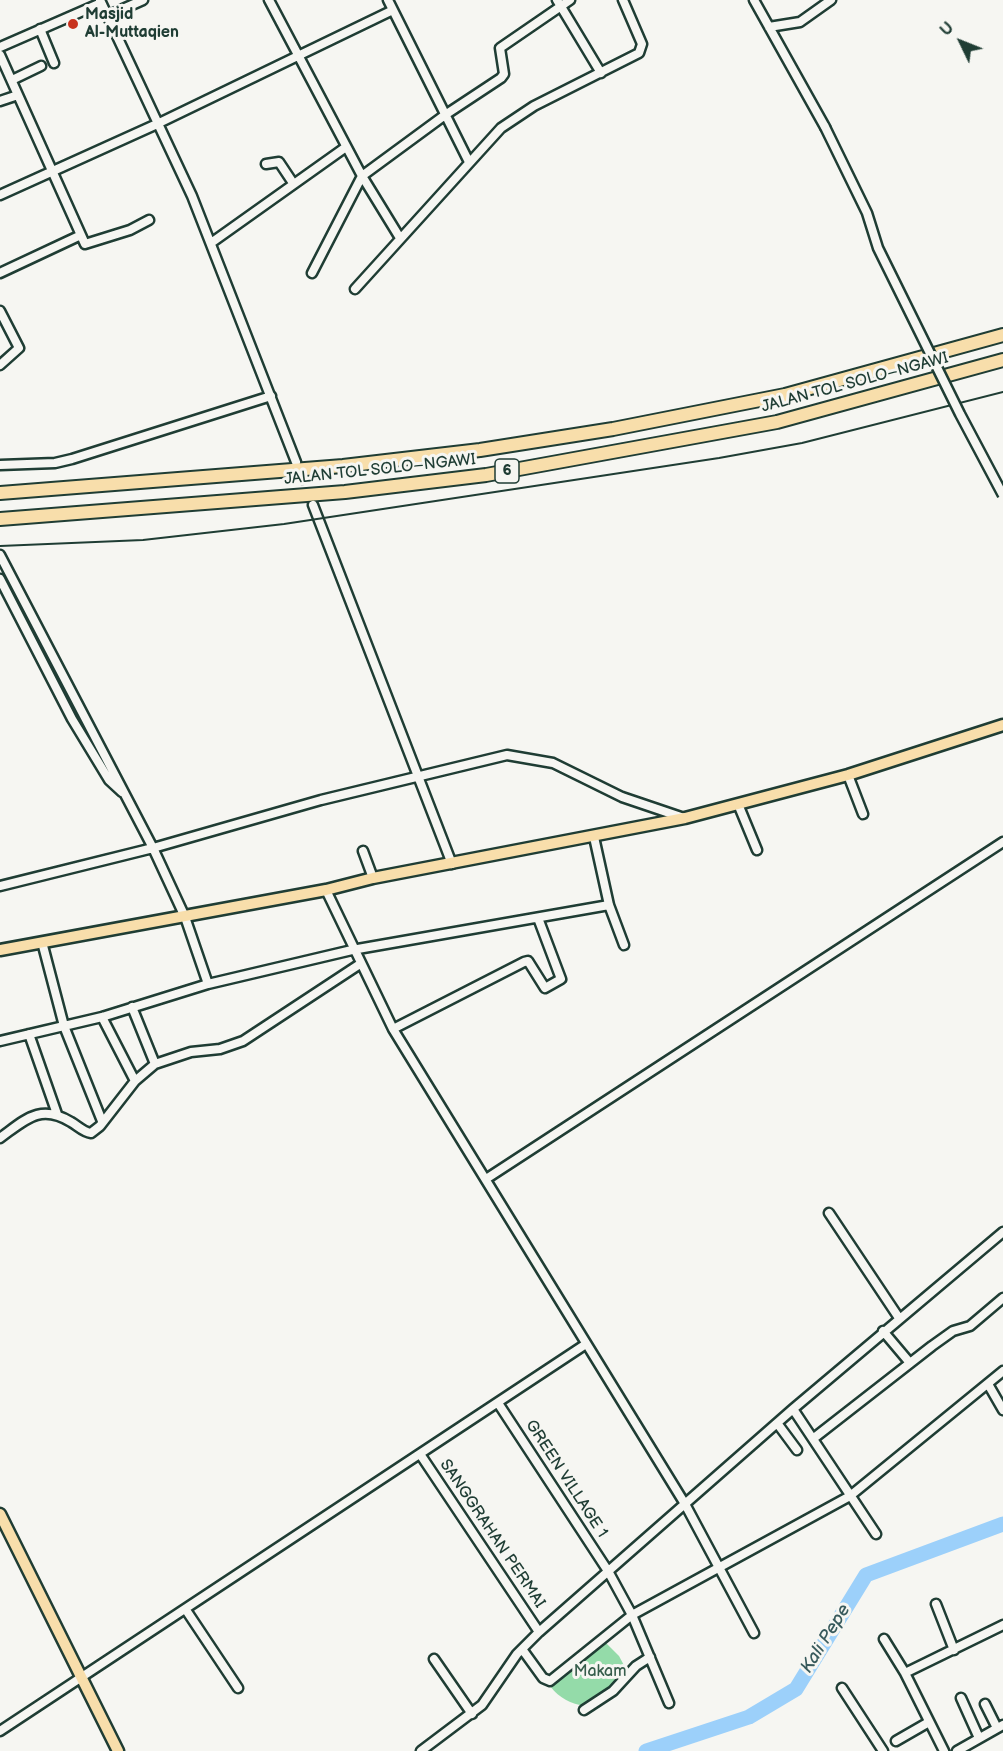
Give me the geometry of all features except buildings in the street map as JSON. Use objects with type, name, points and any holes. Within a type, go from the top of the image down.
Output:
[{"type":"highway","name":"JALAN TOL SOLO–NGAWI","points":[[0,493],[343,466],[480,450],[613,429],[785,395],[1003,334]]},
{"type":"highway","name":"JALAN TOL SOLO–NGAWI","points":[[0,519],[345,492],[486,475],[777,422],[1003,360]]},
{"type":"main road","points":[[0,950],[326,890],[373,878],[685,818],[848,775],[1003,725]]},
{"type":"main road","points":[[0,1514],[118,1751]]},
{"type":"street","points":[[107,16],[143,0]]},
{"type":"street","points":[[269,0],[346,147],[400,238]]},
{"type":"street","points":[[388,0],[469,162]]},
{"type":"street","points":[[312,273],[362,176],[445,115],[501,78],[504,74],[500,48],[559,3],[570,0]]},
{"type":"street","points":[[355,289],[501,128],[534,106],[639,53],[642,49],[623,0]]},
{"type":"street","points":[[754,0],[825,128],[867,213],[878,248],[1003,495]]},
{"type":"street","points":[[769,27],[800,22],[831,0]]},
{"type":"street","points":[[0,47],[100,1],[211,243],[296,462]]},
{"type":"street","points":[[559,3],[601,73]]},
{"type":"street","points":[[0,195],[158,124],[393,10]]},
{"type":"street","points":[[40,29],[54,63]]},
{"type":"street","points":[[0,55],[51,171],[88,245],[150,220]]},
{"type":"street","points":[[12,80],[41,66]]},
{"type":"street","points":[[0,101],[18,95]]},
{"type":"street","points":[[211,243],[346,147]]},
{"type":"street","points":[[266,164],[279,162],[293,183]]},
{"type":"street","points":[[0,273],[81,235]]},
{"type":"street","points":[[0,311],[19,348],[0,365]]},
{"type":"street","points":[[0,465],[55,463],[72,459],[271,396]]},
{"type":"street","points":[[313,505],[452,864]]},
{"type":"street","points":[[0,555],[153,848],[185,917],[208,984]]},
{"type":"street","points":[[0,579],[72,719],[109,780],[125,794]]},
{"type":"street","points":[[0,886],[153,848],[321,800],[470,762],[516,755],[553,763],[622,797],[685,818]]},
{"type":"street","points":[[848,775],[863,814]]},
{"type":"street","points":[[738,804],[757,850]]},
{"type":"street","points":[[594,837],[609,905],[624,945]]},
{"type":"street","points":[[486,1179],[1003,842]]},
{"type":"street","points":[[363,851],[373,878]]},
{"type":"street","points":[[326,890],[352,950],[393,1029],[685,1504],[717,1568],[754,1632]]},
{"type":"street","points":[[0,1041],[102,1017],[208,984],[352,950],[609,905]]},
{"type":"street","points":[[393,1029],[524,962],[528,961],[545,988],[559,982],[561,979],[538,918]]},
{"type":"street","points":[[42,942],[64,1026],[102,1121]]},
{"type":"street","points":[[0,1138],[31,1117],[43,1113],[57,1114],[87,1133],[98,1129],[135,1081],[155,1064],[192,1052],[235,1045],[360,964]]},
{"type":"street","points":[[132,1007],[155,1064]]},
{"type":"street","points":[[102,1017],[135,1081]]},
{"type":"street","points":[[30,1034],[57,1114]]},
{"type":"street","points":[[829,1213],[899,1318]]},
{"type":"street","points":[[421,1751],[486,1701],[505,1669],[539,1632],[883,1331],[1003,1232]]},
{"type":"street","points":[[814,1438],[953,1331],[970,1326],[1002,1303]]},
{"type":"street","points":[[883,1331],[910,1363]]},
{"type":"street","points":[[0,1731],[586,1344]]},
{"type":"street","points":[[522,1649],[543,1678],[550,1681],[632,1615],[850,1496],[1003,1371]]},
{"type":"street","points":[[988,1384],[1003,1410]]},
{"type":"street","name":"GREEN VILLAGE 1","points":[[498,1403],[608,1571],[632,1615],[669,1703]]},
{"type":"street","points":[[794,1409],[876,1533]]},
{"type":"street","points":[[777,1423],[797,1450]]},
{"type":"street","name":"SANGGRAHAN PERMAI","points":[[420,1454],[539,1632]]},
{"type":"street","points":[[936,1604],[954,1650]]},
{"type":"street","points":[[186,1610],[238,1688]]},
{"type":"street","points":[[905,1673],[1003,1624]]},
{"type":"street","points":[[884,1639],[905,1673],[945,1751]]},
{"type":"street","points":[[584,1710],[613,1691],[636,1666],[650,1656]]},
{"type":"street","points":[[434,1659],[472,1714]]},
{"type":"street","points":[[842,1688],[883,1751]]},
{"type":"street","points":[[961,1698],[979,1738]]},
{"type":"street","points":[[957,1751],[1000,1727],[985,1704]]},
{"type":"street","points":[[896,1741],[929,1722]]},
{"type":"green space","name":"Makam","points":[[605,1642],[619,1656],[627,1671],[621,1681],[585,1706],[575,1704],[557,1694],[550,1686]]},
{"type":"waterway","name":"Kali Pepe","points":[[646,1751],[749,1717],[796,1689],[866,1575],[1003,1524]]},
{"type":"tunnel","points":[[298,466],[310,499]]},
{"type":"railway","points":[[0,546],[143,540],[284,524],[719,458],[802,443],[1003,392]]},
{"type":"place","name":"Masjid Al-Muttaqien","points":[[73,24]]}]
